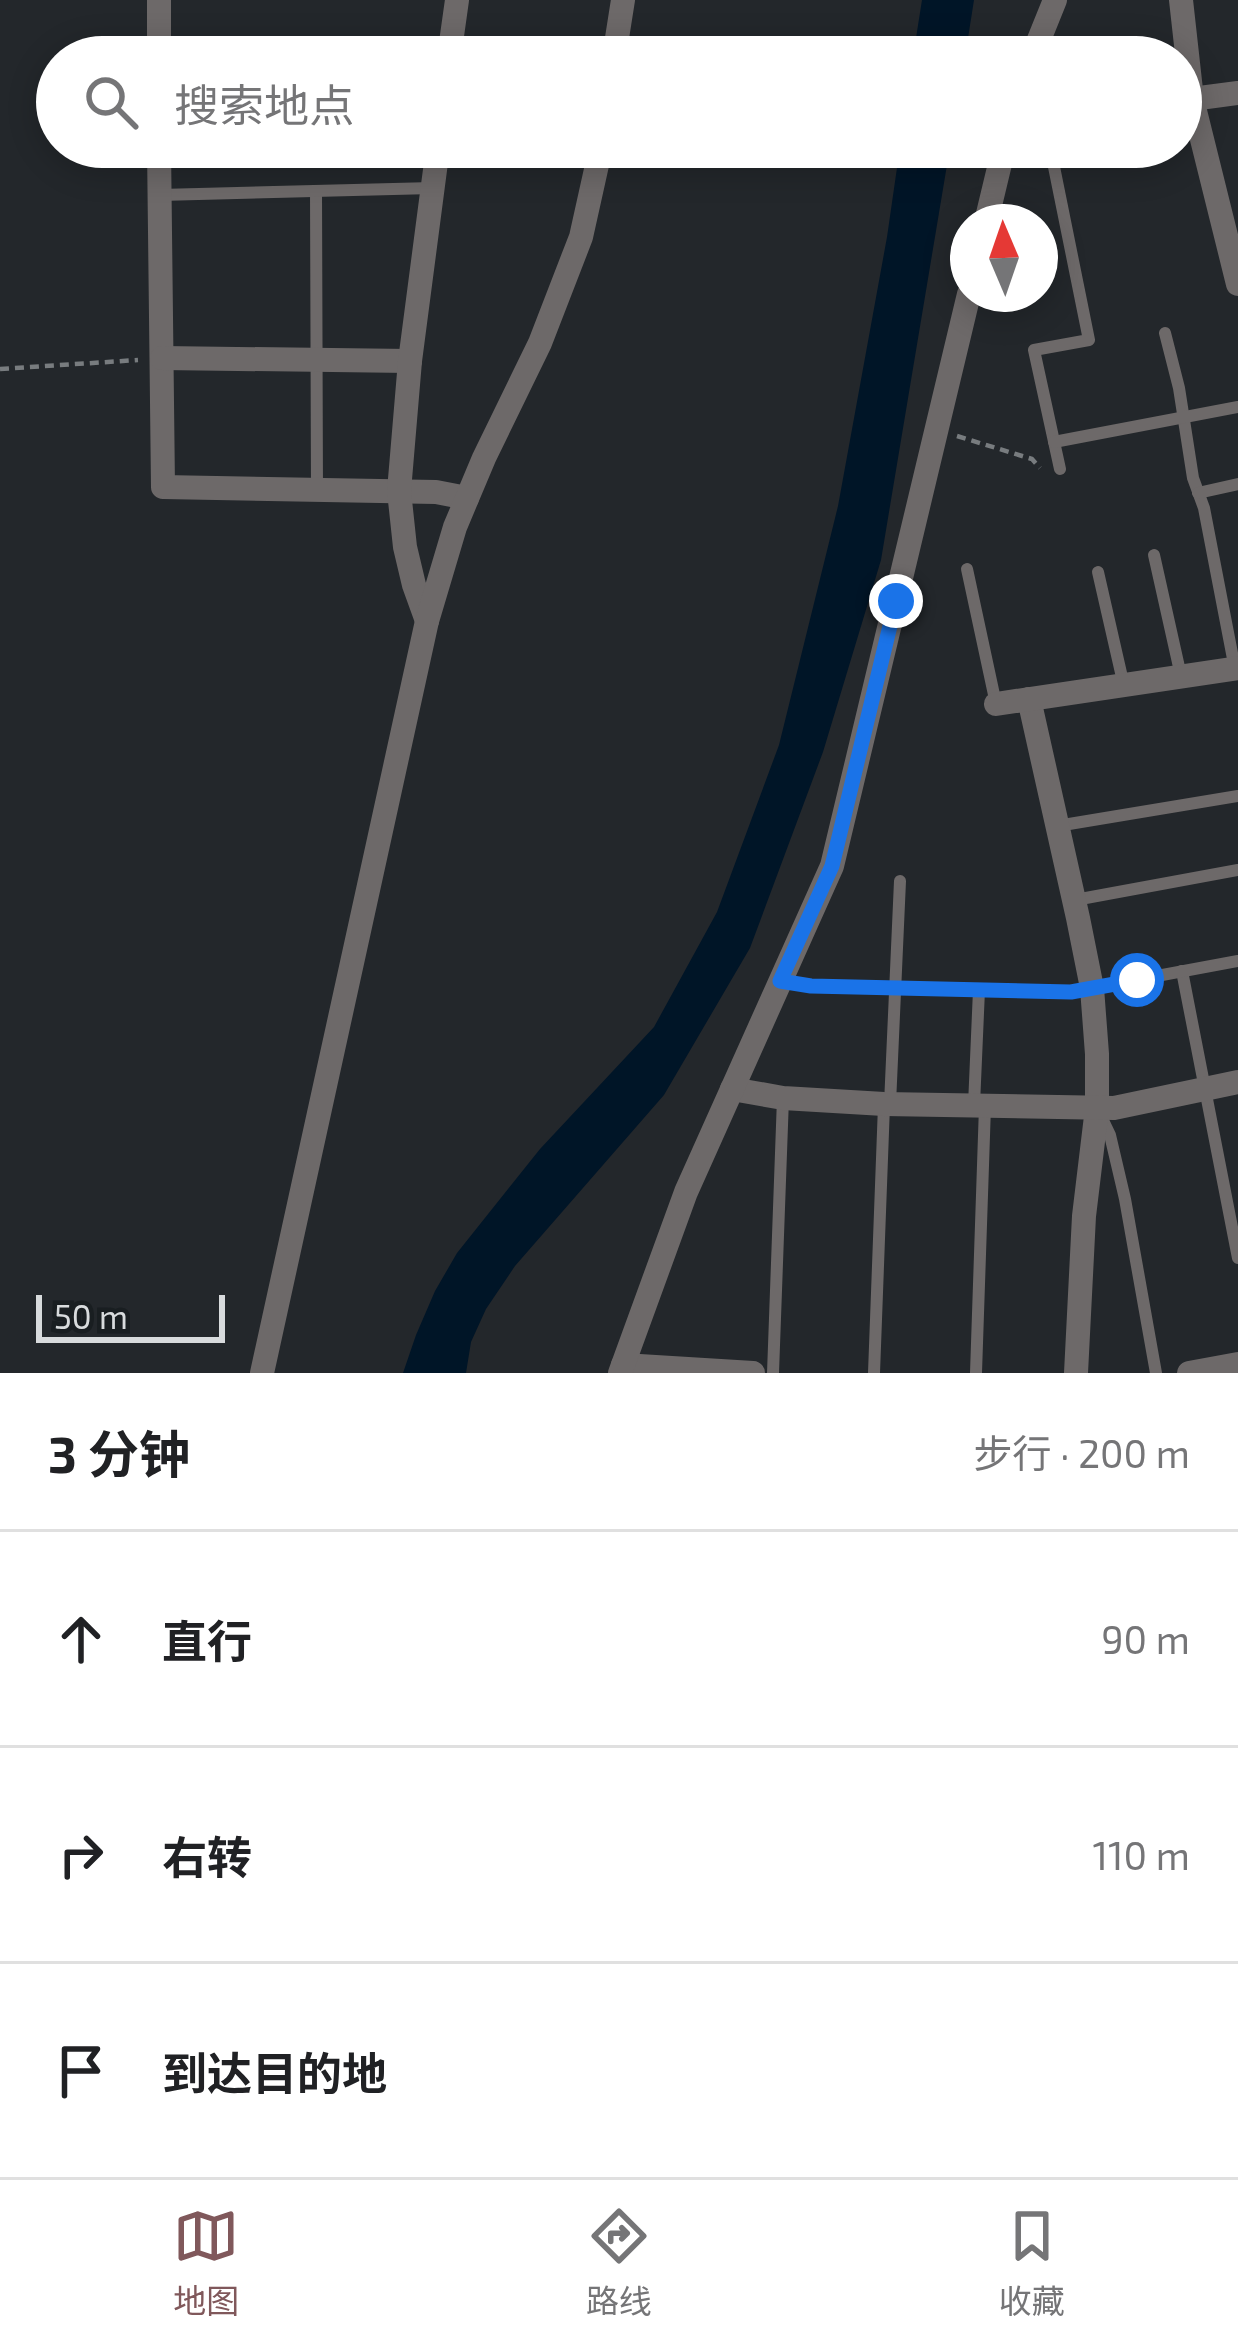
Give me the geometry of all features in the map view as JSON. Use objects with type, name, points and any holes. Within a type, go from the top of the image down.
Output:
[{"type":"street","points":[[159,0],[159,36]]},
{"type":"street","points":[[452,36],[457,0]]},
{"type":"street","points":[[617,36],[623,0]]},
{"type":"street","points":[[1040,36],[1055,0]]},
{"type":"street","points":[[1181,0],[1182,36]]},
{"type":"street","points":[[1202,96],[1238,93]]},
{"type":"street","points":[[1202,158],[1238,284]]},
{"type":"street","points":[[159,168],[163,487],[436,492],[467,498]]},
{"type":"street","points":[[427,621],[413,585],[399,491],[410,361],[435,168]]},
{"type":"street","points":[[262,1373],[427,621],[455,526],[540,343],[581,237],[596,168]]},
{"type":"street","points":[[990,204],[999,168]]},
{"type":"street","points":[[753,1373],[622,1369],[686,1192],[832,866],[965,312]]},
{"type":"street","points":[[161,358],[410,361]]},
{"type":"street","points":[[996,704],[1236,668]]},
{"type":"street","points":[[1029,699],[1092,988],[1097,1054],[1076,1373]]},
{"type":"street","points":[[731,1089],[783,1098],[887,1104],[1114,1108],[1238,1082]]},
{"type":"street","points":[[1189,1373],[1238,1364]]},
{"type":"lane","points":[[1054,168],[1089,340],[1034,350],[1060,470]]},
{"type":"lane","points":[[160,194],[433,188]]},
{"type":"lane","points":[[316,191],[317,490]]},
{"type":"lane","points":[[1165,333],[1179,388],[1192,478],[1204,508],[1236,668]]},
{"type":"lane","points":[[1054,442],[1238,407]]},
{"type":"lane","points":[[1198,493],[1238,484]]},
{"type":"lane","points":[[1154,555],[1181,677]]},
{"type":"lane","points":[[967,569],[996,704]]},
{"type":"lane","points":[[1098,572],[1124,686]]},
{"type":"lane","points":[[1056,827],[1238,796]]},
{"type":"lane","points":[[1074,900],[1238,870]]},
{"type":"lane","points":[[874,1373],[900,881]]},
{"type":"lane","points":[[780,981],[811,986],[1071,992],[1238,961]]},
{"type":"lane","points":[[1182,971],[1238,1258]]},
{"type":"lane","points":[[976,1373],[979,990]]},
{"type":"lane","points":[[773,1373],[783,1098]]},
{"type":"lane","points":[[1097,1108],[1110,1135],[1125,1199],[1156,1373]]},
{"type":"path","points":[[0,369],[161,358]]},
{"type":"path","points":[[938,423],[952,435],[1032,459],[1044,472],[1060,470]]},
{"type":"water","points":[[922,0],[974,0],[968,36],[916,36]]},
{"type":"water","points":[[897,168],[946,168],[881,560],[823,752],[750,948],[664,1095],[515,1266],[486,1309],[471,1342],[466,1373],[403,1373],[435,1291],[457,1253],[540,1149],[654,1027],[717,912],[779,745],[838,506]]},
{"type":"route","points":[[896,601],[832,866],[780,981],[811,986],[1071,992],[1137,980]]}]
